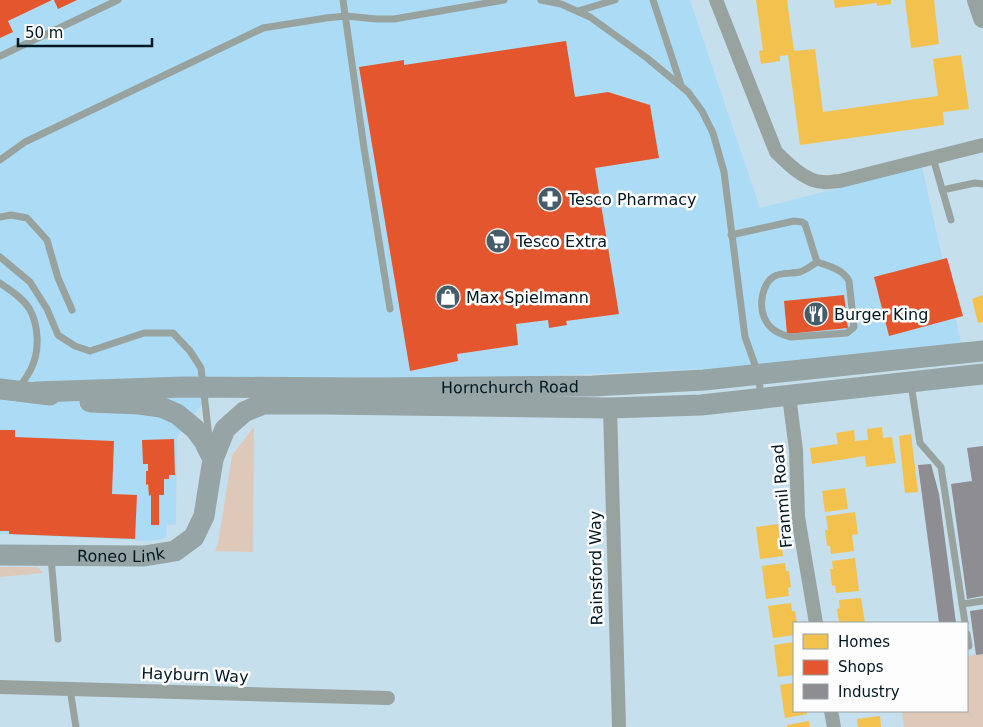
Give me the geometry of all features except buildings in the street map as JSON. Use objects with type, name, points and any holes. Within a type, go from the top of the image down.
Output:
[{"type":"main road","name":"Hornchurch Road","points":[[18,391],[202,387],[593,386],[704,380],[983,351]]},
{"type":"main road","name":"Hornchurch Road","points":[[213,459],[225,429],[244,412],[263,404],[610,408],[701,405],[983,374]]},
{"type":"main road","points":[[18,391],[96,404],[139,404],[168,409],[195,429],[204,441],[213,459]]},
{"type":"main road","name":"Roneo Link","points":[[0,555],[144,556],[175,551],[194,537],[204,516],[213,459]]},
{"type":"street","points":[[716,0],[776,152],[793,168],[821,183],[840,181],[983,145]]},
{"type":"street","points":[[977,0],[983,18]]},
{"type":"street","name":"Franmil Road","points":[[789,396],[796,450],[798,517],[816,622]]},
{"type":"street","name":"Rainsford Way","points":[[610,408],[619,727]]},
{"type":"street","name":"Hayburn Way","points":[[0,687],[388,698]]},
{"type":"street","points":[[831,712],[834,727]]},
{"type":"lane","points":[[0,56],[118,0]]},
{"type":"lane","points":[[343,0],[390,309]]},
{"type":"lane","points":[[0,160],[25,142],[263,28],[346,16],[376,20],[394,19],[504,0]]},
{"type":"lane","points":[[541,0],[561,4],[590,17],[647,58],[681,86],[702,110],[713,132],[724,172],[731,235],[740,284],[745,338],[758,373],[762,398]]},
{"type":"lane","points":[[577,11],[615,0]]},
{"type":"lane","points":[[653,0],[681,86]]},
{"type":"lane","points":[[933,158],[951,220]]},
{"type":"lane","points":[[942,190],[975,183],[983,184]]},
{"type":"lane","points":[[0,217],[12,215],[27,218],[47,240],[58,278],[72,310]]},
{"type":"lane","points":[[731,235],[794,221],[802,222],[805,224],[817,262]]},
{"type":"lane","points":[[0,257],[30,282],[47,309],[58,335],[76,346],[90,351],[144,333],[172,334],[196,358],[200,368],[213,459]]},
{"type":"lane","points":[[817,262],[836,269],[846,276],[849,281],[854,327],[846,333],[791,337],[772,330],[766,321],[761,306],[764,291],[771,278],[802,271],[817,262]]},
{"type":"lane","points":[[0,283],[15,293],[29,309],[36,330],[37,348],[32,368],[18,391]]},
{"type":"lane","points":[[910,383],[920,443],[941,467],[965,622]]},
{"type":"lane","points":[[50,554],[58,640]]},
{"type":"lane","points":[[962,604],[983,601]]},
{"type":"lane","points":[[70,689],[76,727]]},
{"type":"shaded area","points":[[0,0],[690,0],[760,208],[922,167],[961,343],[749,367],[475,379],[221,379],[177,437],[176,524],[166,525],[167,537],[153,541],[0,534]]},
{"type":"shaded area","points":[[254,427],[253,552],[215,551],[218,544],[232,455]]},
{"type":"shaded area","points":[[0,567],[38,567],[43,573],[0,577]]},
{"type":"shaded area","points":[[983,654],[983,727],[904,727],[902,712],[968,712],[968,656]]},
{"type":"place","name":"Tesco Pharmacy","points":[[550,199]]},
{"type":"place","name":"Tesco Extra","points":[[498,241]]},
{"type":"place","name":"Max Spielmann","points":[[448,297]]},
{"type":"place","name":"Burger King","points":[[816,314]]}]
